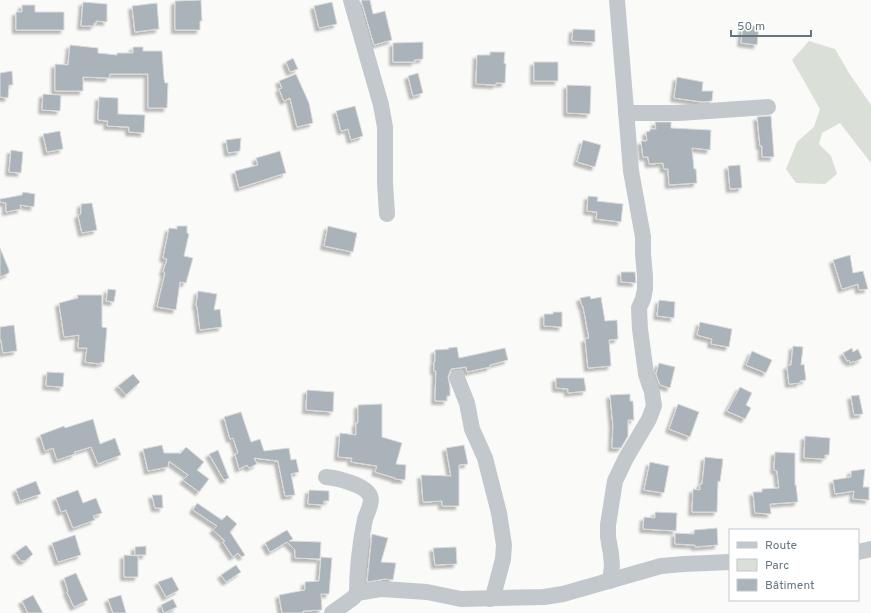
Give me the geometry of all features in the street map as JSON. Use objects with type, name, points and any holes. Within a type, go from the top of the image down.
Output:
[{"type":"street","points":[[351,0],[381,105],[385,127],[385,183],[387,214]]},
{"type":"street","points":[[610,581],[612,566],[608,525],[615,481],[623,463],[649,419],[654,406],[652,392],[646,374],[640,329],[639,308],[645,289],[643,237],[631,171],[617,0]]},
{"type":"street","points":[[626,113],[679,113],[768,107]]},
{"type":"street","points":[[458,378],[464,395],[472,429],[485,458],[499,513],[504,546],[503,559],[494,593],[490,599]]},
{"type":"street","points":[[326,477],[335,478],[361,487],[369,494],[371,498],[359,554],[357,593],[353,598],[332,613]]},
{"type":"street","points":[[859,552],[871,549]]},
{"type":"street","points":[[357,593],[380,590],[398,590],[427,592],[461,599],[550,596],[563,594],[661,566],[729,562]]},
{"type":"green space","points":[[809,41],[835,49],[849,73],[871,105],[871,163],[840,123],[822,133],[819,144],[831,156],[837,174],[825,184],[796,183],[786,169],[797,142],[814,127],[820,109],[792,60]]},
{"type":"building","points":[[201,0],[202,21],[200,21],[200,30],[175,30],[175,1]]},
{"type":"building","points":[[361,0],[370,0],[373,14],[385,11],[392,40],[374,45]]},
{"type":"building","points":[[83,2],[107,4],[107,22],[96,21],[94,26],[81,26]]},
{"type":"building","points":[[332,2],[337,24],[319,28],[314,6]]},
{"type":"building","points":[[157,3],[159,29],[135,32],[132,6]]},
{"type":"building","points":[[22,5],[35,5],[35,12],[64,12],[64,30],[16,30],[16,12],[22,12]]},
{"type":"building","points":[[743,25],[759,26],[757,45],[741,43]]},
{"type":"building","points":[[573,29],[595,30],[595,42],[572,41]]},
{"type":"building","points":[[423,42],[423,59],[414,60],[415,62],[393,62],[393,43]]},
{"type":"building","points":[[70,45],[98,48],[98,53],[117,55],[117,53],[133,53],[133,47],[143,47],[143,51],[162,51],[164,79],[165,83],[168,83],[167,108],[148,108],[148,74],[110,74],[109,78],[83,77],[83,91],[55,91],[55,64],[68,65]]},
{"type":"building","points":[[490,52],[505,52],[505,83],[496,83],[496,85],[476,84],[477,55],[490,55]]},
{"type":"building","points":[[293,58],[298,69],[290,72],[286,62]]},
{"type":"building","points":[[534,62],[558,62],[558,81],[534,81]]},
{"type":"building","points":[[12,71],[13,85],[9,85],[8,98],[0,97],[0,73]]},
{"type":"building","points":[[418,73],[423,93],[413,96],[408,76]]},
{"type":"building","points":[[296,74],[309,103],[313,123],[297,127],[290,98],[284,101],[279,89],[282,88],[279,81]]},
{"type":"building","points":[[677,77],[703,82],[702,91],[713,91],[712,101],[702,102],[674,98]]},
{"type":"building","points":[[567,85],[591,86],[590,114],[567,113]]},
{"type":"building","points":[[43,94],[61,95],[60,111],[42,110]]},
{"type":"building","points":[[99,97],[118,98],[118,114],[145,115],[144,133],[129,132],[129,127],[107,126],[108,121],[98,120]]},
{"type":"building","points":[[355,106],[363,136],[351,140],[348,129],[341,131],[336,111]]},
{"type":"building","points":[[771,116],[774,157],[762,157],[762,146],[760,146],[757,117]]},
{"type":"building","points":[[655,122],[671,122],[671,128],[711,130],[710,150],[692,148],[697,183],[669,185],[668,169],[664,169],[663,163],[649,164],[648,157],[643,157],[641,141],[647,141],[646,132],[650,131],[650,129],[656,129]]},
{"type":"building","points":[[60,131],[63,149],[47,152],[43,134]]},
{"type":"building","points":[[241,138],[240,151],[228,153],[226,140]]},
{"type":"building","points":[[583,140],[601,145],[595,167],[577,162]]},
{"type":"building","points":[[11,150],[23,152],[21,173],[9,172]]},
{"type":"building","points":[[280,151],[286,173],[239,188],[235,171],[258,165],[256,158]]},
{"type":"building","points":[[740,165],[742,188],[730,189],[728,166]]},
{"type":"building","points":[[23,192],[35,194],[34,207],[20,205],[21,209],[6,212],[6,203],[0,202],[0,199],[22,195]]},
{"type":"building","points":[[588,196],[598,197],[597,201],[623,204],[621,222],[596,219],[597,212],[587,211]]},
{"type":"building","points":[[92,203],[97,230],[82,233],[78,215],[81,214],[81,204]]},
{"type":"building","points":[[177,226],[187,226],[187,233],[189,234],[184,256],[193,258],[186,283],[180,282],[176,310],[157,307],[165,273],[163,272],[167,259],[163,258],[169,228],[177,229]]},
{"type":"building","points":[[328,226],[357,233],[353,252],[324,246]]},
{"type":"building","points":[[0,248],[9,273],[0,277]]},
{"type":"building","points":[[850,255],[853,273],[863,271],[868,289],[859,290],[858,284],[842,289],[833,260]]},
{"type":"building","points":[[621,272],[635,272],[636,283],[621,282]]},
{"type":"building","points":[[108,289],[116,290],[114,302],[106,301]]},
{"type":"building","points":[[198,291],[217,294],[214,310],[220,309],[222,327],[200,330],[196,306]]},
{"type":"building","points":[[77,295],[102,295],[102,327],[107,328],[104,363],[101,362],[100,364],[85,362],[87,348],[78,348],[79,335],[64,337],[59,303],[78,298]]},
{"type":"building","points":[[590,296],[591,299],[601,297],[605,321],[617,320],[618,339],[609,340],[611,366],[588,368],[585,339],[589,338],[580,298]]},
{"type":"building","points":[[659,300],[675,302],[674,318],[657,316]]},
{"type":"building","points":[[553,312],[562,312],[562,327],[544,326],[544,314],[553,314]]},
{"type":"building","points":[[700,322],[732,329],[729,347],[711,344],[712,339],[697,335]]},
{"type":"building","points":[[14,325],[17,351],[3,353],[0,340],[0,327]]},
{"type":"building","points":[[793,346],[803,347],[801,365],[804,364],[806,380],[800,381],[800,383],[789,384],[787,366],[791,365]]},
{"type":"building","points":[[457,347],[459,358],[505,348],[508,360],[490,365],[490,367],[467,372],[466,367],[451,369],[448,377],[450,396],[447,396],[447,401],[435,401],[435,350]]},
{"type":"building","points":[[852,348],[853,352],[858,349],[862,358],[850,363],[849,360],[847,361],[843,353]]},
{"type":"building","points":[[752,351],[772,360],[766,373],[746,365]]},
{"type":"building","points":[[659,363],[675,367],[670,388],[660,385],[656,374]]},
{"type":"building","points":[[47,372],[64,373],[63,387],[46,386]]},
{"type":"building","points":[[133,374],[140,382],[126,395],[118,386]]},
{"type":"building","points":[[556,378],[584,378],[586,391],[568,393],[568,389],[556,388]]},
{"type":"building","points":[[740,387],[752,393],[746,405],[751,408],[745,419],[727,411]]},
{"type":"building","points":[[307,390],[334,392],[333,412],[306,410]]},
{"type":"building","points":[[630,394],[630,401],[633,401],[634,420],[628,420],[628,436],[621,448],[612,448],[613,425],[610,395]]},
{"type":"building","points":[[859,395],[863,414],[854,415],[851,396]]},
{"type":"building","points":[[382,404],[382,437],[402,443],[396,464],[406,465],[405,480],[395,479],[375,472],[377,466],[351,462],[352,458],[338,457],[340,433],[356,435],[358,405]]},
{"type":"building","points":[[678,404],[699,412],[690,437],[669,429]]},
{"type":"building","points":[[241,412],[251,442],[260,439],[264,451],[289,448],[291,460],[296,459],[299,472],[291,474],[295,495],[285,496],[278,461],[254,458],[257,464],[249,468],[247,465],[239,469],[235,454],[238,453],[233,438],[230,439],[224,417]]},
{"type":"building","points":[[93,419],[100,444],[115,438],[121,455],[98,464],[91,447],[74,452],[75,454],[57,460],[53,448],[45,451],[40,435],[64,426],[65,428]]},
{"type":"building","points":[[805,436],[830,438],[829,455],[825,455],[825,459],[804,458]]},
{"type":"building","points":[[162,445],[164,453],[180,454],[186,447],[204,462],[197,470],[209,479],[199,492],[183,480],[188,475],[169,461],[168,467],[148,471],[143,449]]},
{"type":"building","points":[[464,445],[468,464],[459,465],[459,506],[442,506],[442,501],[423,502],[421,475],[451,476],[446,448]]},
{"type":"building","points":[[218,450],[229,478],[224,480],[209,454]]},
{"type":"building","points":[[775,452],[795,453],[795,485],[798,502],[770,504],[771,514],[755,513],[753,492],[762,492],[762,489],[779,488],[777,471],[774,470]]},
{"type":"building","points":[[705,457],[723,459],[720,482],[718,481],[717,512],[692,512],[693,489],[700,490]]},
{"type":"building","points":[[650,462],[669,466],[664,493],[644,490]]},
{"type":"building","points":[[865,469],[863,487],[869,487],[869,500],[853,499],[854,491],[835,494],[833,480],[851,477],[851,471]]},
{"type":"building","points":[[36,481],[41,494],[20,501],[16,489]]},
{"type":"building","points":[[78,490],[83,503],[96,498],[102,513],[93,516],[95,520],[73,528],[66,510],[61,512],[56,498]]},
{"type":"building","points":[[309,490],[329,491],[329,501],[324,501],[324,505],[308,504]]},
{"type":"building","points":[[152,495],[162,495],[163,508],[155,508]]},
{"type":"building","points":[[197,503],[222,520],[227,515],[237,524],[230,532],[245,555],[242,557],[238,553],[233,557],[223,542],[225,541],[213,530],[217,526],[193,510]]},
{"type":"building","points":[[655,512],[677,513],[676,531],[643,529],[644,517],[655,518]]},
{"type":"building","points":[[717,528],[718,545],[695,547],[695,545],[675,544],[675,533],[694,534],[694,530]]},
{"type":"building","points":[[287,530],[293,539],[289,541],[321,542],[320,559],[295,558],[295,550],[287,542],[270,552],[265,543]]},
{"type":"building","points":[[372,534],[388,538],[381,562],[396,563],[393,580],[385,579],[367,582]]},
{"type":"building","points":[[75,535],[81,555],[58,562],[52,543]]},
{"type":"building","points":[[26,545],[33,554],[25,561],[21,561],[15,553]]},
{"type":"building","points":[[146,546],[146,555],[135,555],[135,547]]},
{"type":"building","points":[[456,547],[457,564],[435,565],[433,548]]},
{"type":"building","points":[[124,555],[138,556],[138,577],[124,577]]},
{"type":"building","points":[[321,557],[332,558],[329,594],[321,594],[322,610],[303,611],[303,613],[282,613],[279,595],[305,590],[305,582],[319,581]]},
{"type":"building","points":[[236,565],[241,572],[226,582],[221,575]]},
{"type":"building","points":[[76,573],[88,600],[74,607],[67,592],[64,578]]},
{"type":"building","points":[[172,577],[179,590],[166,597],[158,582]]},
{"type":"building","points":[[33,595],[43,613],[28,613],[22,601]]},
{"type":"building","points":[[121,595],[126,613],[113,613],[108,599]]},
{"type":"building","points":[[173,599],[177,607],[164,613],[161,605]]}]
